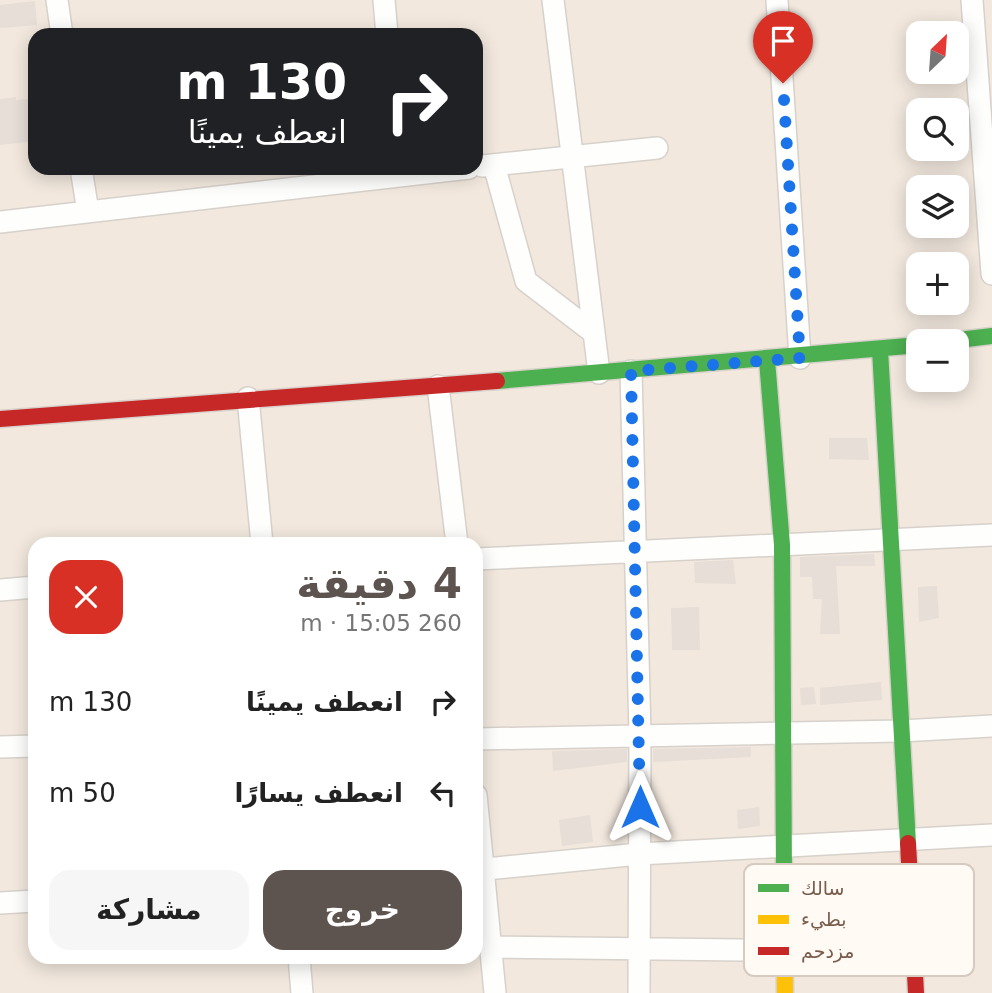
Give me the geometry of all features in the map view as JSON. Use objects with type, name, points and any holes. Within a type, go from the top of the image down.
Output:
[{"type":"street","points":[[57,0],[61,28]]},
{"type":"street","points":[[384,0],[386,28]]},
{"type":"street","points":[[553,0],[599,373]]},
{"type":"street","points":[[777,0],[800,358]]},
{"type":"street","points":[[972,0],[987,144],[992,274]]},
{"type":"street","points":[[594,333],[526,281],[485,166],[657,148]]},
{"type":"street","points":[[82,175],[88,212]]},
{"type":"street","points":[[0,222],[381,175]]},
{"type":"street","points":[[969,339],[992,336]]},
{"type":"street","points":[[0,419],[800,358],[906,346]]},
{"type":"street","points":[[880,349],[908,864]]},
{"type":"street","points":[[767,360],[782,545],[783,864]]},
{"type":"street","points":[[631,371],[640,736],[639,993]]},
{"type":"street","points":[[438,386],[456,537]]},
{"type":"street","points":[[248,398],[261,537]]},
{"type":"street","points":[[483,559],[992,536]]},
{"type":"street","points":[[0,590],[28,588]]},
{"type":"street","points":[[483,739],[901,731],[992,726]]},
{"type":"street","points":[[0,747],[28,746]]},
{"type":"street","points":[[483,869],[639,854],[992,835]]},
{"type":"street","points":[[483,892],[495,993]]},
{"type":"street","points":[[0,903],[28,901]]},
{"type":"street","points":[[490,947],[744,950]]},
{"type":"street","points":[[300,964],[302,993]]},
{"type":"shaded area","points":[[0,0],[992,0],[992,993],[0,993]]},
{"type":"building","points":[[35,1],[37,25],[0,28],[0,5]]},
{"type":"building","points":[[0,99],[28,99],[28,142],[0,145]]},
{"type":"building","points":[[829,438],[867,438],[869,460],[829,459]]},
{"type":"building","points":[[874,554],[875,566],[836,566],[840,634],[820,634],[822,599],[813,599],[812,577],[800,577],[800,557]]},
{"type":"building","points":[[733,560],[736,584],[695,583],[694,562]]},
{"type":"building","points":[[937,586],[939,618],[919,622],[918,587]]},
{"type":"building","points":[[699,607],[700,650],[672,650],[671,608]]},
{"type":"building","points":[[881,682],[882,700],[820,705],[820,688]]},
{"type":"building","points":[[814,687],[816,704],[801,705],[800,688]]},
{"type":"building","points":[[751,747],[751,757],[653,762],[653,749]]},
{"type":"building","points":[[627,749],[627,762],[553,771],[552,751]]},
{"type":"building","points":[[759,807],[760,826],[738,829],[737,810]]},
{"type":"building","points":[[590,815],[593,842],[562,846],[559,820]]},
{"type":"traffic: fast","points":[[969,339],[992,336]]},
{"type":"traffic: fast","points":[[497,381],[906,346]]},
{"type":"traffic: fast","points":[[880,350],[908,843]]},
{"type":"traffic: fast","points":[[767,360],[782,545],[784,864]]},
{"type":"traffic: slow","points":[[785,976],[785,993]]},
{"type":"traffic: jam","points":[[0,419],[497,381]]},
{"type":"traffic: jam","points":[[908,843],[909,864]]},
{"type":"traffic: jam","points":[[915,976],[916,993]]},
{"type":"route","points":[[640,807],[631,371],[800,358],[783,83]]}]
